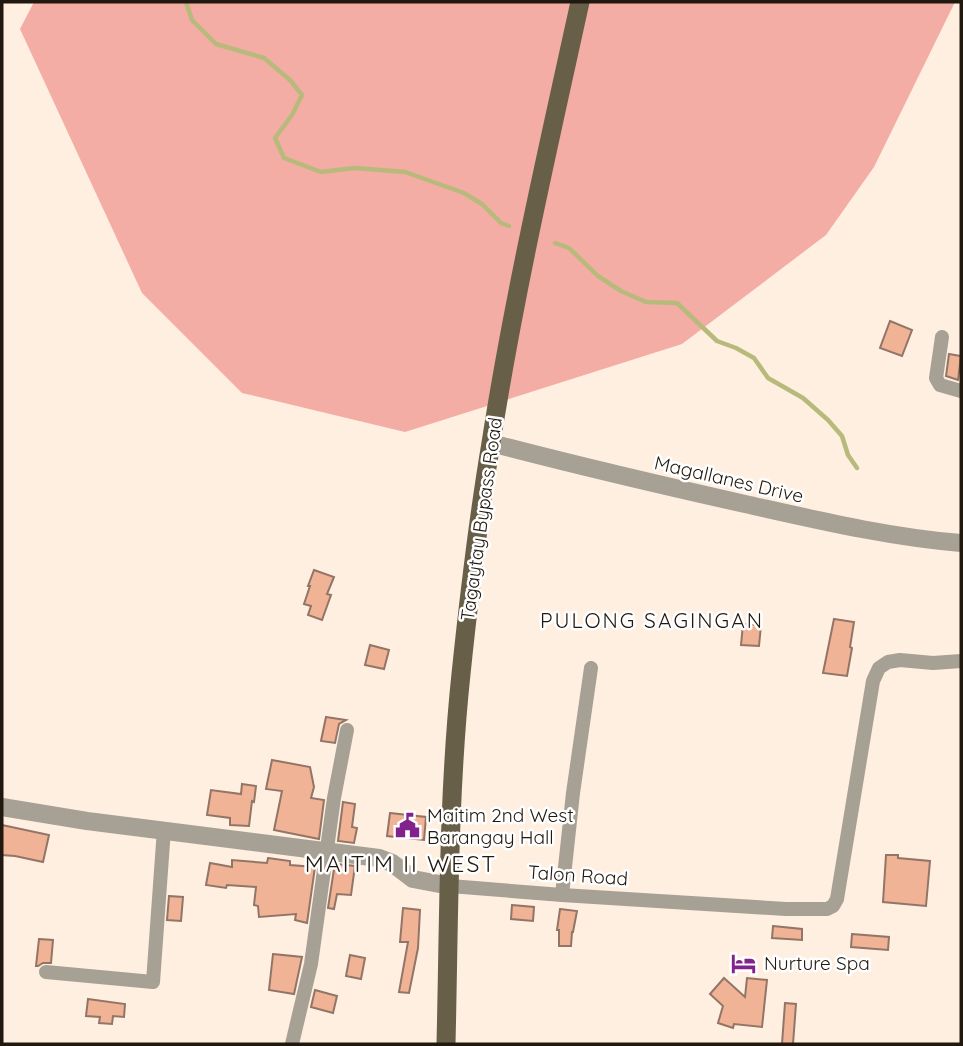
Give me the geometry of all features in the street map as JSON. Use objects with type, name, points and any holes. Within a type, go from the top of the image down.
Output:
[{"type":"main road","name":"Tagaytay Bypass Road","points":[[446,1044],[453,780],[468,605],[491,443],[527,246],[580,2]]},
{"type":"street","points":[[942,337],[936,378],[940,385],[961,391]]},
{"type":"street","name":"Magallanes Drive","points":[[491,443],[806,518],[961,543]]},
{"type":"street","name":"Talon Road","points":[[2,807],[87,821],[379,858],[392,863],[413,879],[450,886],[786,909],[827,909],[834,906],[841,881],[873,681],[879,668],[888,662],[901,660],[933,663],[961,661]]},
{"type":"street","points":[[562,895],[591,668]]},
{"type":"street","points":[[292,1044],[311,964],[334,798],[347,730]]},
{"type":"street","points":[[46,972],[153,982],[164,829]]},
{"type":"shaded area","points":[[34,2],[955,2],[874,167],[826,235],[682,344],[405,432],[242,393],[142,293],[20,29]]},
{"type":"building","points":[[890,321],[912,330],[902,356],[880,348]]},
{"type":"building","points":[[949,354],[961,356],[958,380],[946,376]]},
{"type":"building","points":[[314,570],[334,577],[327,594],[331,595],[322,620],[308,615],[311,606],[304,604]]},
{"type":"building","points":[[834,619],[854,622],[847,676],[823,673]]},
{"type":"building","points":[[743,624],[761,625],[759,646],[741,645]]},
{"type":"building","points":[[370,645],[389,650],[384,669],[365,665]]},
{"type":"building","points":[[326,717],[346,720],[339,724],[335,743],[321,741]]},
{"type":"building","points":[[272,760],[310,767],[314,787],[311,798],[324,800],[319,839],[274,830],[282,791],[266,789]]},
{"type":"building","points":[[242,784],[256,786],[249,826],[230,825],[230,818],[207,815],[211,790],[241,794]]},
{"type":"building","points":[[343,802],[355,804],[352,827],[357,828],[354,843],[338,841]]},
{"type":"building","name":"Maitim 2nd West Barangay Hall","points":[[390,813],[426,817],[424,840],[387,836]]},
{"type":"building","points":[[2,825],[49,835],[43,862],[2,855]]},
{"type":"building","points":[[886,855],[930,861],[926,906],[883,902]]},
{"type":"building","points":[[268,858],[290,861],[290,865],[315,867],[307,923],[295,920],[296,914],[259,917],[258,906],[254,905],[256,887],[227,885],[226,888],[206,885],[210,863],[232,867],[232,860],[267,863]]},
{"type":"building","points":[[337,864],[355,866],[351,895],[337,894],[334,909],[328,908]]},
{"type":"building","points":[[169,896],[183,897],[181,921],[167,920]]},
{"type":"building","points":[[512,905],[534,907],[533,921],[511,919]]},
{"type":"building","points":[[403,908],[420,910],[418,948],[409,993],[399,992],[408,942],[400,942]]},
{"type":"building","points":[[560,909],[577,911],[571,946],[559,946],[557,930]]},
{"type":"building","points":[[773,926],[802,929],[802,940],[772,938]]},
{"type":"building","points":[[852,934],[889,937],[888,950],[851,947]]},
{"type":"building","points":[[39,939],[53,940],[51,963],[36,966]]},
{"type":"building","points":[[273,954],[302,957],[294,994],[269,990]]},
{"type":"building","points":[[350,955],[365,958],[361,979],[346,976]]},
{"type":"building","points":[[724,978],[745,997],[747,978],[767,980],[762,1027],[734,1024],[733,1028],[718,1023],[723,1006],[710,994]]},
{"type":"building","points":[[315,990],[337,996],[333,1013],[311,1007]]},
{"type":"building","points":[[88,999],[125,1004],[124,1017],[113,1016],[112,1024],[99,1023],[100,1017],[86,1016]]},
{"type":"building","points":[[785,1003],[796,1004],[793,1044],[782,1044]]},
{"type":"waterway","points":[[186,2],[192,20],[216,44],[264,58],[290,80],[302,95],[292,115],[275,138],[284,158],[321,172],[355,168],[405,172],[464,193],[482,204],[501,223],[509,226]]},
{"type":"waterway","points":[[555,243],[569,248],[598,276],[621,291],[646,302],[677,303],[717,341],[754,358],[768,378],[803,398],[828,420],[842,436],[848,455],[857,468]]},
{"type":"place","name":"Maitim 2nd West Barangay Hall","points":[[407,826]]},
{"type":"place","name":"Nurture Spa","points":[[744,963]]},
{"type":"district","name":"PULONG SAGINGAN","points":[[652,621]]},
{"type":"district","name":"MAITIM II WEST","points":[[401,864]]}]
